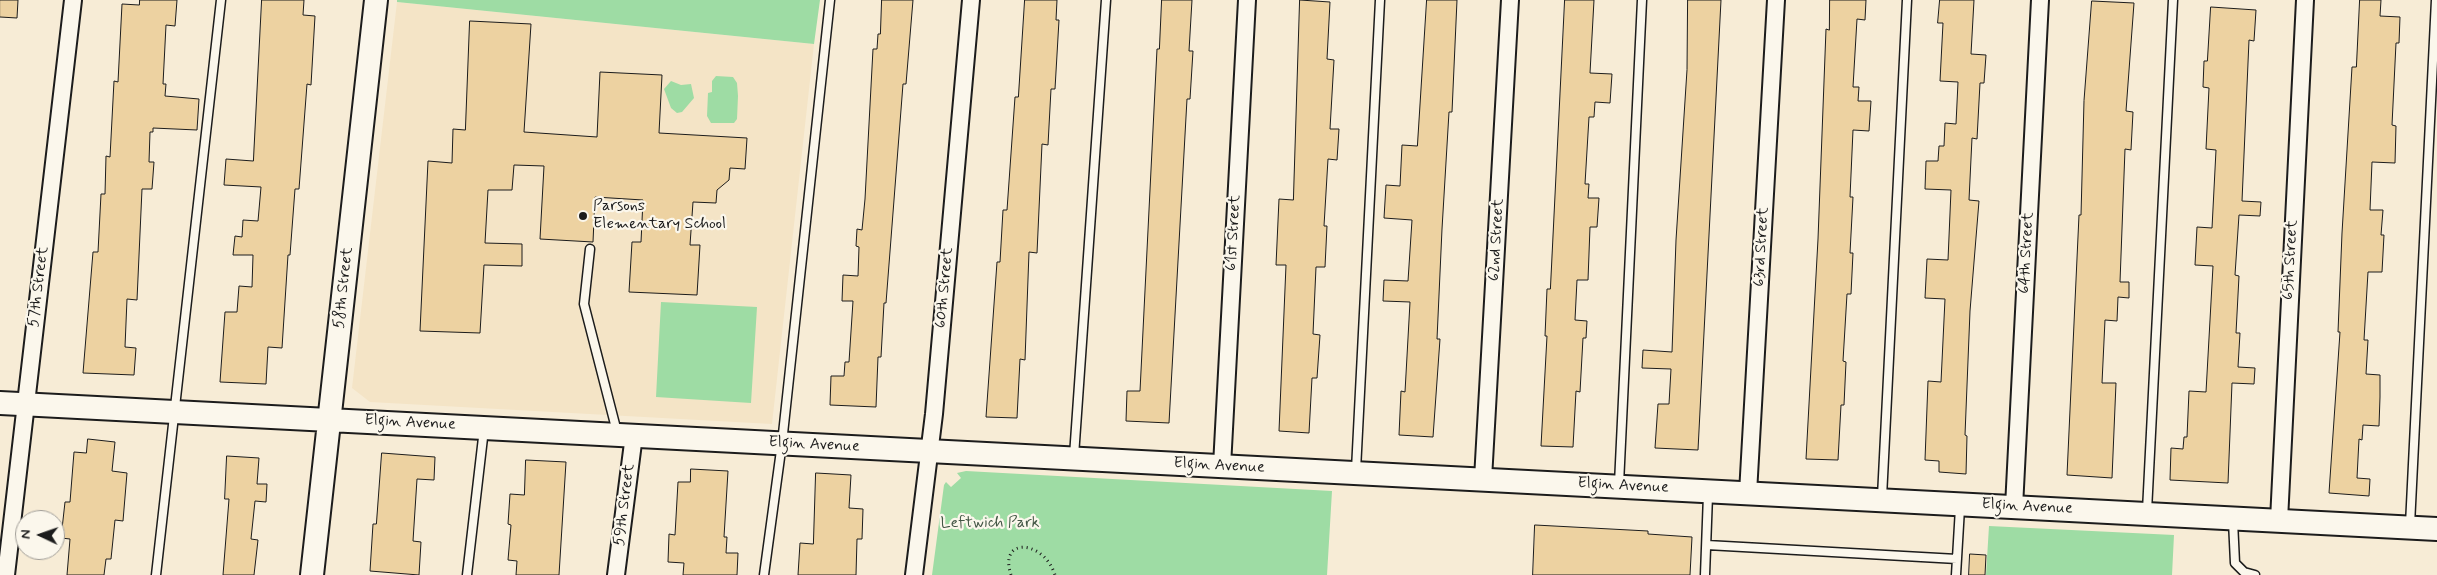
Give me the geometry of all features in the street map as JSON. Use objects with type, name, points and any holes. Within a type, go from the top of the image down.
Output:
[{"type":"street","name":"57th Street","points":[[6,575],[73,0]]},
{"type":"street","name":"58th Street","points":[[312,575],[376,0]]},
{"type":"street","name":"60th Street","points":[[914,575],[929,451],[971,0]]},
{"type":"street","name":"61st Street","points":[[1222,466],[1247,0]]},
{"type":"street","name":"62nd Street","points":[[1483,479],[1510,0]]},
{"type":"street","name":"63rd Street","points":[[1748,493],[1776,0]]},
{"type":"street","name":"64th Street","points":[[2014,507],[2040,0]]},
{"type":"street","name":"65th Street","points":[[2279,520],[2306,0]]},
{"type":"street","name":"Elgin Avenue","points":[[0,402],[2437,529]]},
{"type":"street","name":"59th Street","points":[[616,575],[626,435]]},
{"type":"lane","points":[[156,575],[176,412],[221,0]]},
{"type":"lane","points":[[764,575],[782,443],[830,0]]},
{"type":"lane","points":[[1074,458],[1106,0]]},
{"type":"lane","points":[[1355,472],[1380,0]]},
{"type":"lane","points":[[1618,486],[1642,0]]},
{"type":"lane","points":[[1882,500],[1907,0]]},
{"type":"lane","points":[[2146,513],[2173,0]]},
{"type":"lane","points":[[2409,527],[2436,0]]},
{"type":"lane","points":[[590,249],[584,304],[626,435]]},
{"type":"lane","points":[[467,575],[484,427]]},
{"type":"lane","points":[[1705,575],[1709,490]]},
{"type":"lane","points":[[1956,575],[1960,503]]},
{"type":"lane","points":[[2233,518],[2235,563],[2244,572],[2254,575]]},
{"type":"lane","points":[[1707,545],[1956,559]]},
{"type":"path","points":[[1011,575],[1009,559],[1012,553],[1023,547],[1030,547],[1044,555],[1055,575]]},
{"type":"shaded area","name":"Parsons Elementary School","points":[[397,2],[814,44],[772,424],[370,402],[352,388]]},
{"type":"green space","points":[[397,0],[820,0],[814,44],[397,2]]},
{"type":"green space","points":[[716,76],[733,77],[737,83],[737,119],[734,123],[711,123],[707,116],[708,93],[712,92],[712,81]]},
{"type":"green space","points":[[671,81],[681,85],[691,84],[694,98],[682,112],[677,113],[671,108],[664,89]]},
{"type":"green space","points":[[661,302],[757,307],[751,403],[656,397]]},
{"type":"green space","name":"Leftwich Park","points":[[966,471],[1332,491],[1327,575],[932,575],[944,485],[946,482],[951,487],[961,478],[957,473]]},
{"type":"green space","points":[[1989,526],[2174,535],[2172,575],[1986,575]]},
{"type":"building","points":[[0,0],[18,0],[17,18],[0,17]]},
{"type":"building","points":[[140,0],[177,0],[175,26],[166,25],[163,84],[166,84],[165,96],[199,99],[197,130],[153,128],[153,132],[150,132],[149,162],[154,162],[152,189],[142,189],[137,300],[127,299],[125,347],[136,348],[134,375],[83,373],[93,252],[98,252],[101,194],[105,194],[106,156],[110,157],[114,81],[118,82],[122,4],[139,5]]},
{"type":"building","points":[[262,0],[304,0],[303,15],[315,16],[311,85],[307,84],[299,189],[295,189],[290,255],[288,255],[282,348],[268,347],[266,384],[220,382],[225,312],[237,312],[239,286],[252,287],[253,255],[233,255],[235,236],[242,237],[243,220],[258,221],[261,187],[224,185],[226,159],[253,161]]},
{"type":"building","points":[[882,0],[913,0],[906,84],[903,84],[881,357],[878,357],[876,407],[830,405],[831,376],[844,376],[845,362],[849,362],[853,301],[842,301],[843,275],[858,276],[859,247],[856,246],[857,229],[862,230],[873,49],[877,49],[878,34],[880,34]]},
{"type":"building","points":[[1025,0],[1057,0],[1056,20],[1059,20],[1055,89],[1051,89],[1048,145],[1042,144],[1037,253],[1029,252],[1025,360],[1020,359],[1017,418],[986,417],[997,262],[1000,262],[1003,210],[1007,210],[1015,97],[1018,97]]},
{"type":"building","points":[[1162,0],[1192,0],[1189,51],[1193,51],[1190,99],[1187,99],[1169,423],[1126,421],[1127,391],[1140,391],[1157,49],[1159,49]]},
{"type":"building","points":[[1300,0],[1330,2],[1327,59],[1334,60],[1330,129],[1339,129],[1337,160],[1328,159],[1324,226],[1327,226],[1325,267],[1316,267],[1313,334],[1320,335],[1317,378],[1312,378],[1309,433],[1279,431],[1286,265],[1276,265],[1279,199],[1293,200]]},
{"type":"building","points":[[1427,0],[1457,0],[1452,112],[1449,112],[1442,229],[1437,339],[1440,339],[1433,437],[1399,435],[1401,391],[1405,392],[1410,302],[1383,301],[1384,280],[1408,281],[1412,220],[1384,218],[1386,185],[1400,186],[1402,145],[1417,146]]},
{"type":"building","points":[[1565,0],[1594,0],[1590,73],[1612,74],[1610,103],[1595,102],[1594,117],[1589,117],[1585,184],[1589,184],[1588,198],[1599,198],[1597,227],[1590,227],[1588,280],[1577,280],[1575,320],[1587,321],[1586,338],[1583,338],[1580,392],[1576,391],[1573,447],[1541,446],[1547,336],[1545,336],[1547,289],[1550,289]]},
{"type":"building","points":[[1688,0],[1721,0],[1698,450],[1655,448],[1658,404],[1669,404],[1671,369],[1642,368],[1643,350],[1672,352],[1676,240],[1687,70]]},
{"type":"building","points":[[1830,0],[1866,0],[1865,20],[1857,19],[1853,87],[1859,87],[1858,101],[1871,101],[1869,131],[1853,130],[1850,197],[1853,197],[1850,253],[1853,253],[1851,294],[1847,294],[1843,361],[1846,362],[1844,405],[1841,405],[1838,460],[1806,459],[1818,239],[1826,29],[1829,30]]},
{"type":"building","points":[[1940,0],[1974,0],[1971,54],[1986,55],[1984,83],[1980,83],[1977,139],[1972,138],[1969,200],[1979,201],[1970,311],[1965,435],[1967,436],[1966,474],[1939,472],[1939,461],[1925,460],[1928,381],[1941,382],[1945,299],[1925,298],[1927,259],[1948,260],[1951,190],[1925,189],[1926,161],[1938,161],[1939,146],[1944,146],[1945,123],[1956,124],[1958,82],[1940,81],[1943,23],[1938,23]]},
{"type":"building","points":[[2360,0],[2381,0],[2380,16],[2400,17],[2399,43],[2396,43],[2392,125],[2396,126],[2395,163],[2372,162],[2370,210],[2383,210],[2381,235],[2384,235],[2382,272],[2368,272],[2364,340],[2368,340],[2366,374],[2380,375],[2379,426],[2363,425],[2362,440],[2359,439],[2357,478],[2370,479],[2369,496],[2329,493],[2340,332],[2338,332],[2342,233],[2352,67],[2356,67]]},
{"type":"building","points":[[2092,1],[2134,3],[2126,111],[2133,112],[2131,150],[2125,149],[2120,282],[2129,282],[2129,298],[2118,297],[2117,321],[2105,320],[2102,383],[2116,383],[2112,478],[2067,475],[2079,215],[2081,215],[2084,101]]},
{"type":"building","points":[[2211,7],[2256,10],[2254,41],[2249,40],[2242,201],[2261,202],[2260,216],[2239,215],[2235,275],[2239,276],[2236,333],[2240,333],[2238,367],[2255,368],[2254,384],[2232,383],[2228,483],[2170,480],[2171,448],[2183,449],[2184,437],[2187,437],[2189,391],[2206,392],[2213,266],[2195,265],[2197,227],[2212,228],[2216,150],[2206,149],[2209,88],[2203,87],[2204,61],[2207,61]]},
{"type":"building","points":[[470,21],[531,24],[524,132],[597,137],[600,72],[662,75],[659,133],[747,138],[745,169],[730,168],[729,180],[717,190],[716,203],[693,202],[690,245],[700,245],[697,295],[629,292],[632,242],[641,242],[643,200],[595,197],[593,242],[540,239],[544,166],[514,165],[512,190],[488,190],[485,243],[522,244],[522,266],[484,265],[480,333],[420,331],[428,161],[452,163],[453,129],[465,130]]},
{"type":"building","points":[[88,439],[115,442],[112,471],[127,473],[123,521],[115,520],[111,559],[106,559],[104,575],[67,575],[70,539],[65,538],[65,502],[70,502],[74,452],[86,453]]},
{"type":"building","points":[[382,453],[435,457],[434,480],[417,479],[413,541],[421,542],[419,575],[370,571],[373,524],[376,524]]},
{"type":"building","points":[[227,456],[259,458],[257,484],[267,484],[266,502],[255,501],[251,539],[258,540],[254,575],[223,575],[229,499],[225,499]]},
{"type":"building","points":[[526,460],[566,462],[559,575],[516,575],[517,561],[508,560],[511,525],[508,524],[510,494],[524,495]]},
{"type":"building","points":[[691,469],[728,471],[724,537],[727,537],[726,553],[738,553],[737,575],[683,575],[684,563],[668,562],[669,534],[675,535],[678,482],[690,482]]},
{"type":"building","points":[[816,473],[851,475],[849,508],[863,509],[862,539],[857,539],[856,575],[798,575],[800,543],[813,544]]},
{"type":"building","points":[[1535,525],[1648,531],[1648,534],[1692,537],[1690,575],[1533,575]]},
{"type":"building","points":[[1970,554],[1986,555],[1985,575],[1969,575]]},
{"type":"place","name":"Parsons Elementary School","points":[[583,216]]}]
